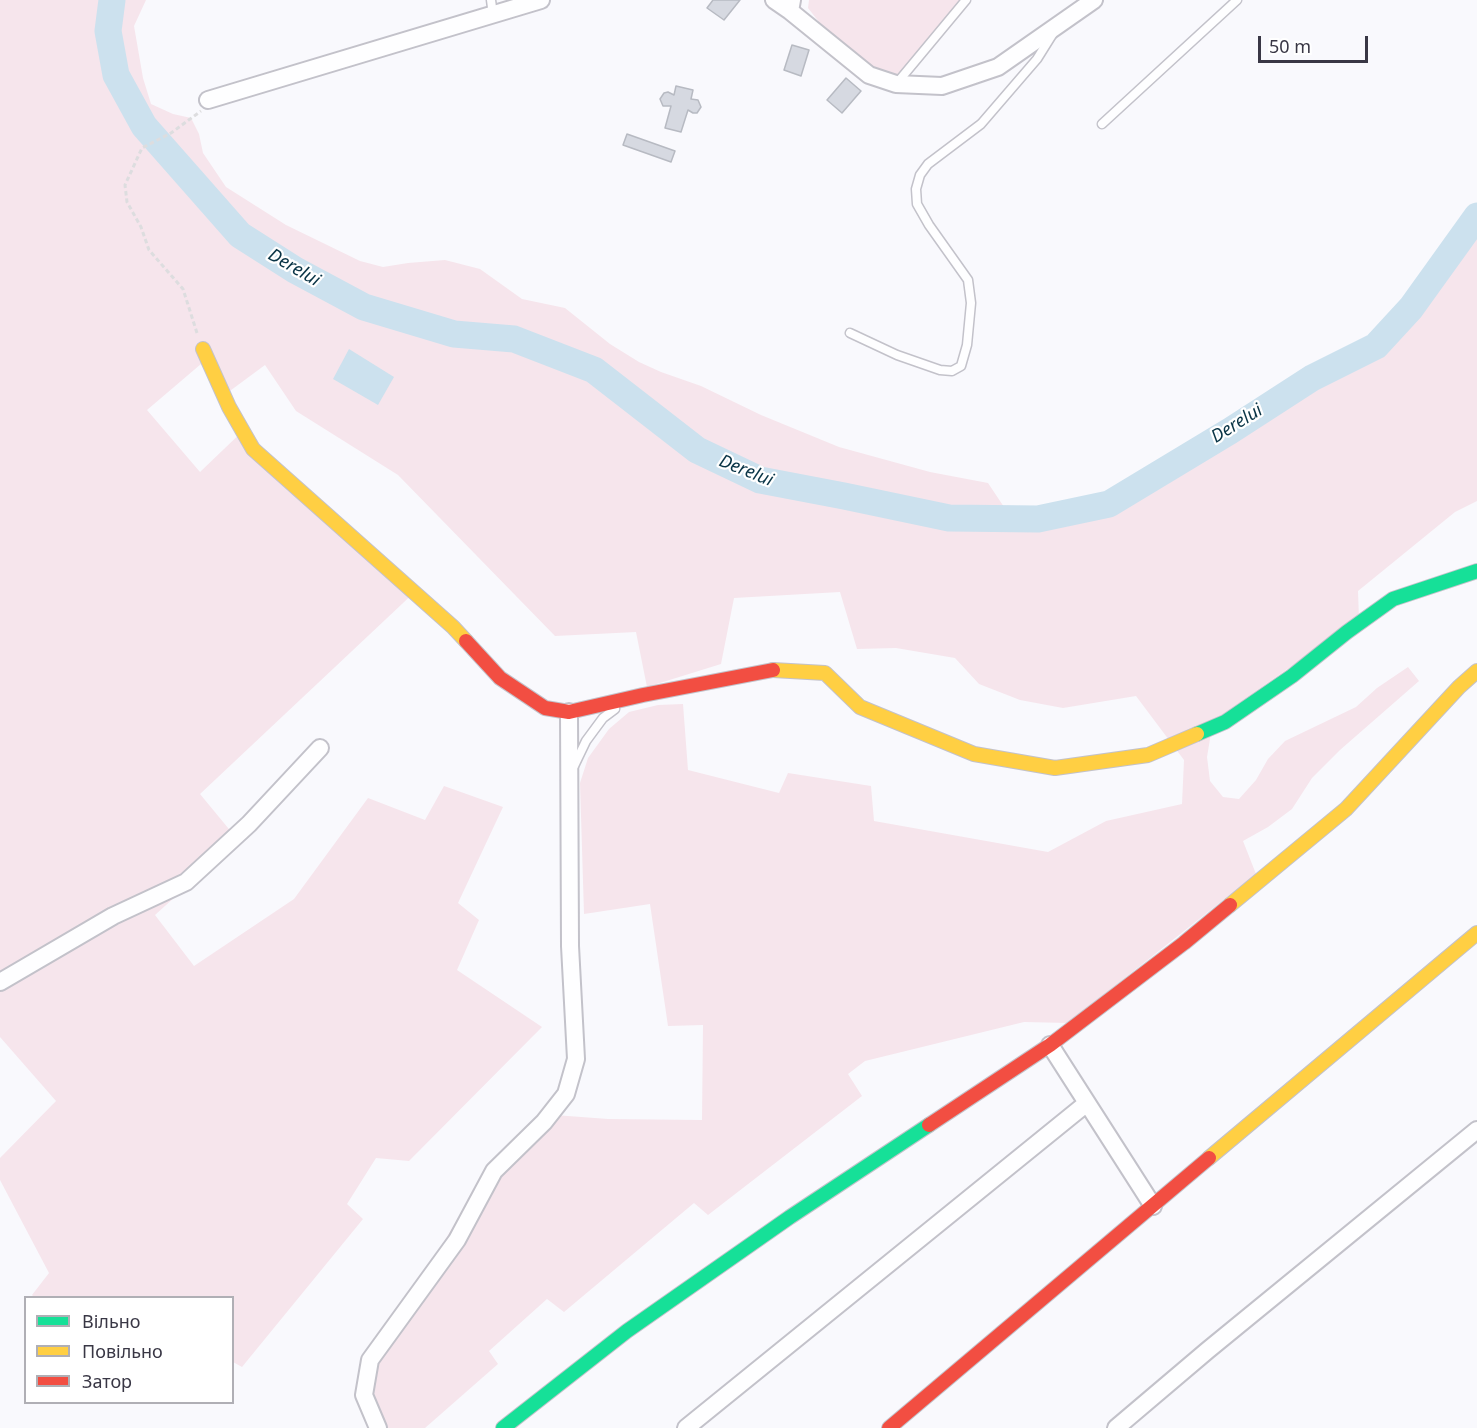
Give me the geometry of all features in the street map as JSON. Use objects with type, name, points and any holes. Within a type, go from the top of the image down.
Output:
[{"type":"street","points":[[208,100],[492,8],[541,0]]},
{"type":"street","points":[[774,0],[791,6],[868,75],[897,84],[942,86],[998,67],[1094,0]]},
{"type":"street","points":[[203,349],[229,407],[253,449],[453,627],[500,678],[545,708],[569,712],[772,670],[825,673],[860,707],[974,754],[1055,768],[1148,755],[1225,722],[1292,676],[1347,632],[1394,599],[1477,571]]},
{"type":"street","points":[[503,1428],[627,1331],[789,1217],[1050,1045],[1184,943],[1347,810],[1459,687],[1477,671]]},
{"type":"street","points":[[378,1428],[364,1395],[370,1360],[457,1240],[494,1171],[544,1122],[566,1094],[576,1059],[570,946],[569,712]]},
{"type":"street","points":[[0,982],[113,916],[186,882],[249,824],[320,748]]},
{"type":"street","points":[[889,1428],[1477,933]]},
{"type":"street","points":[[1050,1045],[1153,1206]]},
{"type":"street","points":[[686,1428],[1087,1103]]},
{"type":"street","points":[[1116,1428],[1477,1130]]},
{"type":"lane","points":[[897,84],[966,0]]},
{"type":"lane","points":[[1101,124],[1218,19],[1236,0]]},
{"type":"lane","points":[[850,333],[897,355],[940,370],[952,371],[961,366],[967,345],[971,303],[968,280],[917,204],[916,189],[920,175],[928,164],[981,124],[1037,58],[1057,27]]},
{"type":"lane","points":[[569,774],[586,741],[603,718],[629,698]]},
{"type":"path","points":[[203,349],[183,289],[149,250],[141,226],[127,202],[125,185],[142,148],[171,133],[199,113],[208,100]]},
{"type":"shaded area","points":[[0,0],[146,0],[134,26],[143,78],[151,104],[173,114],[191,118],[199,134],[203,153],[226,187],[286,225],[360,261],[383,267],[445,260],[480,269],[522,299],[565,308],[610,344],[639,362],[701,386],[761,415],[839,447],[930,472],[988,483],[1006,510],[1021,522],[1103,513],[1325,381],[1368,358],[1397,334],[1477,228],[1477,501],[1455,512],[1358,591],[1359,619],[1213,721],[1207,757],[1210,781],[1223,797],[1239,799],[1256,780],[1268,759],[1285,741],[1356,707],[1377,688],[1408,667],[1419,681],[1340,750],[1312,778],[1292,809],[1268,827],[1243,841],[1256,874],[1068,1023],[1024,1022],[865,1061],[848,1074],[862,1096],[708,1215],[694,1203],[564,1312],[547,1299],[489,1351],[498,1364],[425,1428],[370,1428],[359,1408],[360,1372],[408,1301],[491,1164],[541,1114],[608,1119],[702,1120],[703,1025],[668,1026],[650,904],[584,914],[580,783],[588,758],[609,729],[629,712],[658,705],[683,704],[688,770],[779,793],[788,773],[871,786],[874,821],[1048,852],[1106,821],[1182,804],[1184,760],[1136,696],[1063,708],[1020,700],[979,684],[955,658],[896,648],[857,649],[840,592],[734,598],[721,664],[647,687],[636,632],[555,636],[398,475],[296,411],[265,365],[219,399],[201,364],[147,410],[200,472],[248,426],[263,449],[419,588],[200,794],[238,840],[155,915],[194,966],[294,899],[368,798],[425,820],[444,786],[503,807],[458,903],[479,920],[457,970],[542,1027],[409,1161],[376,1158],[347,1204],[363,1219],[242,1367],[234,1363],[234,1296],[32,1295],[49,1273],[0,1180],[0,1158],[56,1101],[0,1037]]},
{"type":"shaded area","points":[[809,0],[963,0],[900,75],[870,69],[834,41],[808,8]]},
{"type":"water","points":[[349,349],[394,377],[378,405],[333,379]]},
{"type":"building","points":[[713,0],[740,0],[724,20],[707,8]]},
{"type":"building","points":[[792,45],[809,50],[801,76],[784,70]]},
{"type":"building","points":[[846,78],[861,91],[842,113],[827,100]]},
{"type":"building","points":[[676,86],[693,90],[691,99],[698,100],[701,107],[697,113],[688,110],[681,132],[665,128],[671,106],[663,106],[660,99],[664,93],[674,95]]},
{"type":"building","points":[[627,134],[675,151],[671,162],[623,145]]},
{"type":"waterway","name":"Derelui","points":[[112,0],[108,31],[116,75],[144,126],[240,235],[295,270],[364,307],[454,334],[514,339],[594,370],[697,450],[760,480],[949,518],[1038,519],[1109,504],[1312,378],[1376,346],[1411,308],[1477,216]]},
{"type":"traffic: fast","points":[[1197,734],[1225,722],[1292,676],[1393,599],[1477,571]]},
{"type":"traffic: fast","points":[[503,1428],[627,1331],[790,1217],[929,1125]]},
{"type":"traffic: slow","points":[[203,349],[229,407],[253,449],[466,641]]},
{"type":"traffic: slow","points":[[773,670],[825,673],[860,707],[974,754],[1055,768],[1148,755],[1197,734]]},
{"type":"traffic: slow","points":[[1230,905],[1346,809],[1459,687],[1477,671]]},
{"type":"traffic: slow","points":[[1209,1158],[1477,933]]},
{"type":"traffic: jam","points":[[466,641],[500,678],[545,708],[569,712],[773,670]]},
{"type":"traffic: jam","points":[[929,1125],[1050,1045],[1230,905]]},
{"type":"traffic: jam","points":[[889,1428],[1209,1158]]}]
